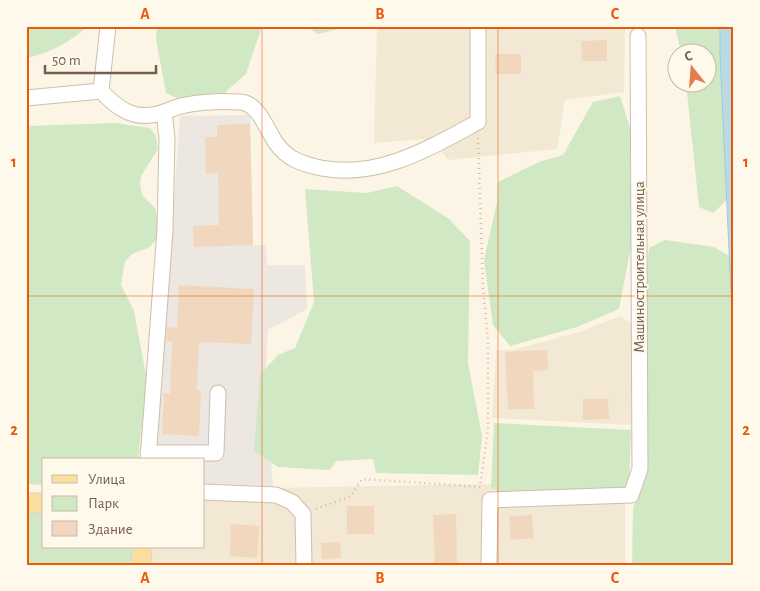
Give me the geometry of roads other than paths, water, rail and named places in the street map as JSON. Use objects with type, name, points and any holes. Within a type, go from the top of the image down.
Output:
[{"type":"main road","points":[[26,503],[42,503]]},
{"type":"main road","points":[[141,565],[142,548]]},
{"type":"street","points":[[108,26],[101,91],[114,105],[126,113],[142,115],[164,112],[186,105],[241,102],[250,105],[288,157],[304,164],[342,172],[380,167],[437,145],[478,122],[478,26]]},
{"type":"street","name":"Машиностроительная улица","points":[[489,565],[490,500],[630,496],[640,469],[638,36]]},
{"type":"street","points":[[26,98],[101,91]]},
{"type":"street","points":[[164,112],[167,138],[165,230],[148,456],[216,453],[218,393]]},
{"type":"street","points":[[205,492],[276,495],[292,502],[303,514],[304,565]]},
{"type":"water","points":[[720,26],[734,26],[734,359],[720,54]]}]
